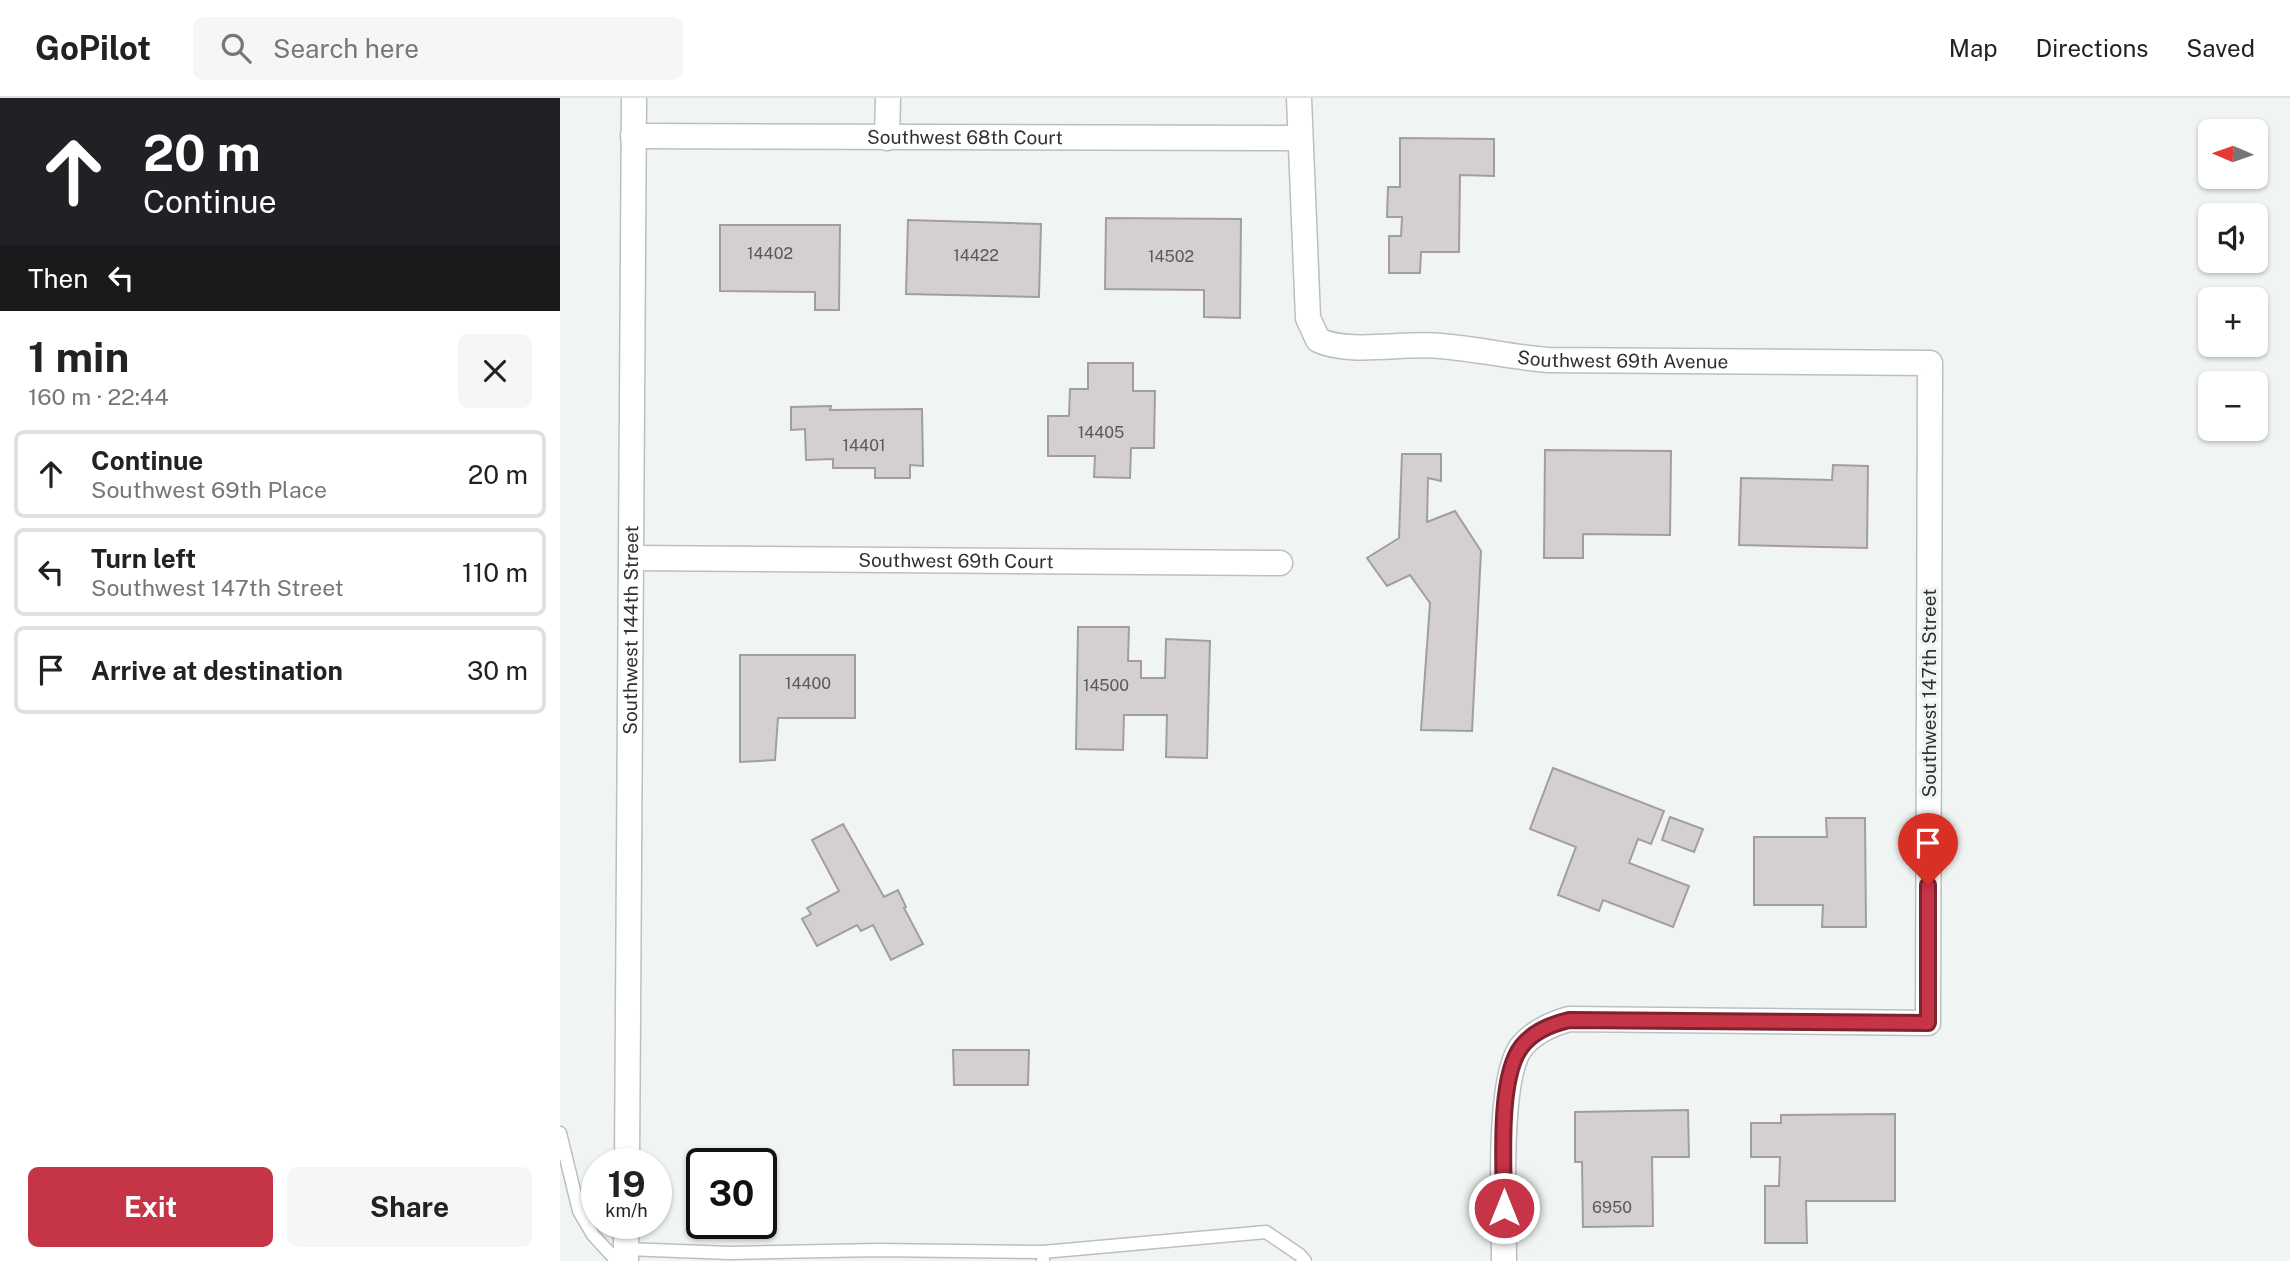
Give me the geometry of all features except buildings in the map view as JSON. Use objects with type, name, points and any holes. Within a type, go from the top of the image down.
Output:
[{"type":"street","name":"Southwest 144th Street","points":[[627,1148],[634,98]]},
{"type":"street","points":[[887,138],[888,98]]},
{"type":"street","points":[[1299,98],[1299,138]]},
{"type":"street","name":"Southwest 68th Court","points":[[634,136],[1299,138]]},
{"type":"street","name":"Southwest 69th Avenue","points":[[1299,138],[1308,318],[1318,340],[1328,345],[1441,346],[1548,360],[1930,363]]},
{"type":"street","name":"Southwest 147th Street","points":[[1504,1261],[1505,1102],[1510,1072],[1521,1046],[1544,1029],[1569,1020],[1928,1023],[1930,363]]},
{"type":"street","name":"Southwest 69th Court","points":[[632,558],[1280,564]]},
{"type":"street","points":[[623,1257],[625,1239]]},
{"type":"lane","points":[[560,1133],[579,1211],[593,1236],[623,1257],[730,1257],[877,1250],[1043,1257],[1266,1232],[1305,1261]]},
{"type":"route","points":[[1504,1208],[1505,1102],[1510,1072],[1516,1057],[1521,1046],[1532,1037],[1556,1023],[1569,1020],[1928,1023],[1928,885]]}]
